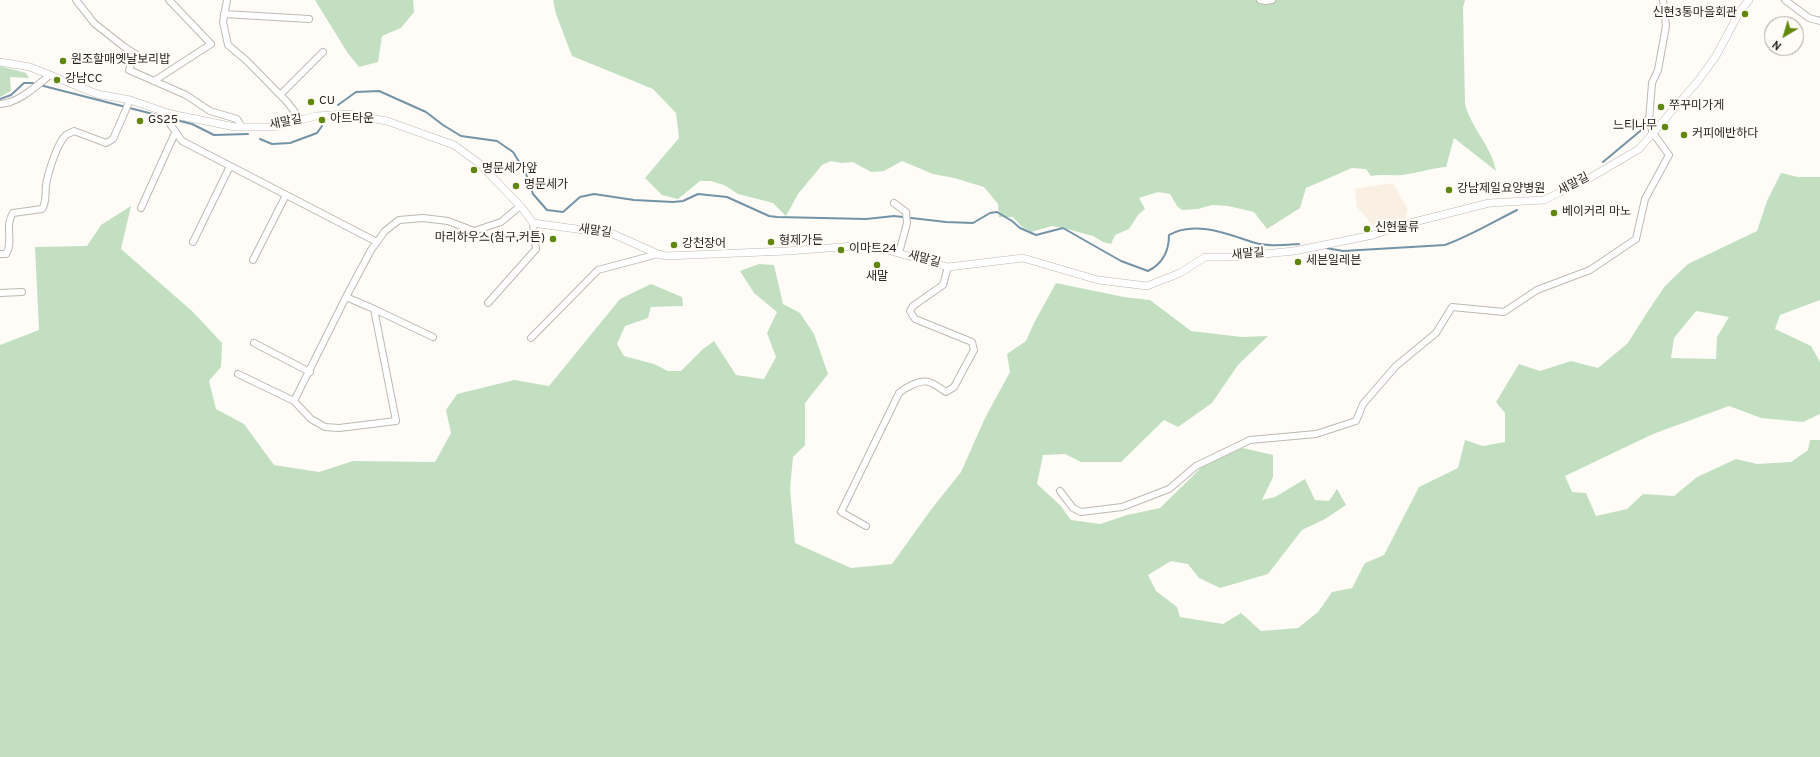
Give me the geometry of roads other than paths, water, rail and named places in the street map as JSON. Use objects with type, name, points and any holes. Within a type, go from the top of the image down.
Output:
[{"type":"street","points":[[76,0],[94,23],[140,57],[132,62],[129,70],[186,95],[210,111],[237,119],[242,127]]},
{"type":"street","points":[[154,81],[211,44],[169,0]]},
{"type":"street","points":[[227,0],[223,22],[228,45],[247,61],[280,95],[300,120]]},
{"type":"street","points":[[1260,0],[1272,0]]},
{"type":"street","points":[[1060,491],[1073,508],[1081,512],[1122,507],[1169,489],[1196,466],[1250,440],[1316,434],[1356,421],[1363,404],[1396,366],[1436,333],[1452,307],[1504,312],[1537,290],[1590,270],[1636,239],[1645,199],[1670,155],[1653,133],[1649,121],[1652,83],[1658,70],[1666,26],[1663,0]]},
{"type":"street","name":"새말길","points":[[0,62],[30,67],[97,94],[130,100],[171,114],[235,127],[274,127],[316,116],[348,114],[387,122],[454,145],[480,164],[533,223],[613,234],[658,254],[666,256],[787,251],[869,245],[948,266],[1022,258],[1098,280],[1147,286],[1180,274],[1205,257],[1234,257],[1294,251],[1373,234],[1489,203],[1544,200],[1588,179],[1639,149],[1698,82],[1716,56],[1740,11],[1749,0]]},
{"type":"street","points":[[1785,0],[1809,18],[1820,21]]},
{"type":"street","points":[[224,14],[309,19]]},
{"type":"street","points":[[280,95],[324,52]]},
{"type":"street","points":[[0,104],[6,104],[22,96],[50,75]]},
{"type":"street","points":[[0,254],[6,254],[9,249],[8,220],[13,213],[42,209],[45,205],[46,184],[58,148],[66,136],[74,131],[106,143],[113,139],[130,100]]},
{"type":"street","points":[[171,114],[170,124],[182,141],[377,242]]},
{"type":"street","points":[[141,208],[175,133]]},
{"type":"street","points":[[193,242],[230,166]]},
{"type":"street","points":[[253,260],[286,195]]},
{"type":"street","points":[[894,203],[906,212],[907,221],[899,253]]},
{"type":"street","points":[[294,401],[310,372],[346,297],[385,230],[399,220],[429,219],[448,221],[474,231],[501,222],[519,207]]},
{"type":"street","points":[[488,303],[536,249],[533,223]]},
{"type":"street","points":[[531,338],[598,270],[658,254]]},
{"type":"street","points":[[866,526],[841,512],[899,393],[905,388],[924,381],[946,392],[954,388],[974,350],[972,342],[915,319],[910,311],[913,306],[944,285],[948,266]]},
{"type":"street","points":[[0,293],[22,292]]},
{"type":"street","points":[[346,297],[433,337]]},
{"type":"street","points":[[238,374],[294,401],[311,420],[325,427],[339,428],[396,421],[374,309]]},
{"type":"street","points":[[254,343],[310,372]]},
{"type":"waterway","points":[[0,99],[11,95],[24,83],[32,83],[192,124],[214,135],[248,134]]},
{"type":"waterway","points":[[338,105],[356,92],[379,91],[426,112],[461,136],[497,141],[513,152],[525,171],[533,194],[547,210],[563,212],[580,197],[594,194],[634,200],[673,202],[683,201],[698,194],[727,197],[769,216],[777,217],[866,219],[894,216],[946,222],[973,223],[990,213],[997,212],[1020,228],[1036,235],[1063,228],[1121,261],[1148,271],[1157,265],[1164,256],[1168,246],[1169,235],[1189,229],[1222,232],[1264,245],[1299,244]]},
{"type":"waterway","points":[[260,139],[272,144],[290,143],[317,133],[322,126]]},
{"type":"waterway","points":[[1603,162],[1645,127]]},
{"type":"waterway","points":[[1326,248],[1343,251],[1445,245],[1517,210]]},
{"type":"place","name":"신현3통마을회관","points":[[1745,14]]},
{"type":"place","name":"원조할매옛날보리밥","points":[[63,61]]},
{"type":"place","name":"강남CC","points":[[57,80]]},
{"type":"place","name":"CU","points":[[311,102]]},
{"type":"place","name":"쭈꾸미가게","points":[[1661,107]]},
{"type":"place","name":"아트타운","points":[[322,120]]},
{"type":"place","name":"GS25","points":[[140,121]]},
{"type":"place","name":"느티나무","points":[[1665,127]]},
{"type":"place","name":"커피에반하다","points":[[1684,135]]},
{"type":"place","name":"명문세가앞","points":[[474,170]]},
{"type":"place","name":"명문세가","points":[[516,186]]},
{"type":"place","name":"강남제일요양병원","points":[[1449,190]]},
{"type":"place","name":"베이커리 마노","points":[[1554,213]]},
{"type":"place","name":"신현물류","points":[[1367,229]]},
{"type":"place","name":"마리하우스(침구,커튼)","points":[[553,239]]},
{"type":"place","name":"형제가든","points":[[771,242]]},
{"type":"place","name":"강천장어","points":[[674,245]]},
{"type":"place","name":"이마트24","points":[[841,250]]},
{"type":"place","name":"세븐일레븐","points":[[1298,262]]},
{"type":"place","name":"새말","points":[[877,265]]}]
